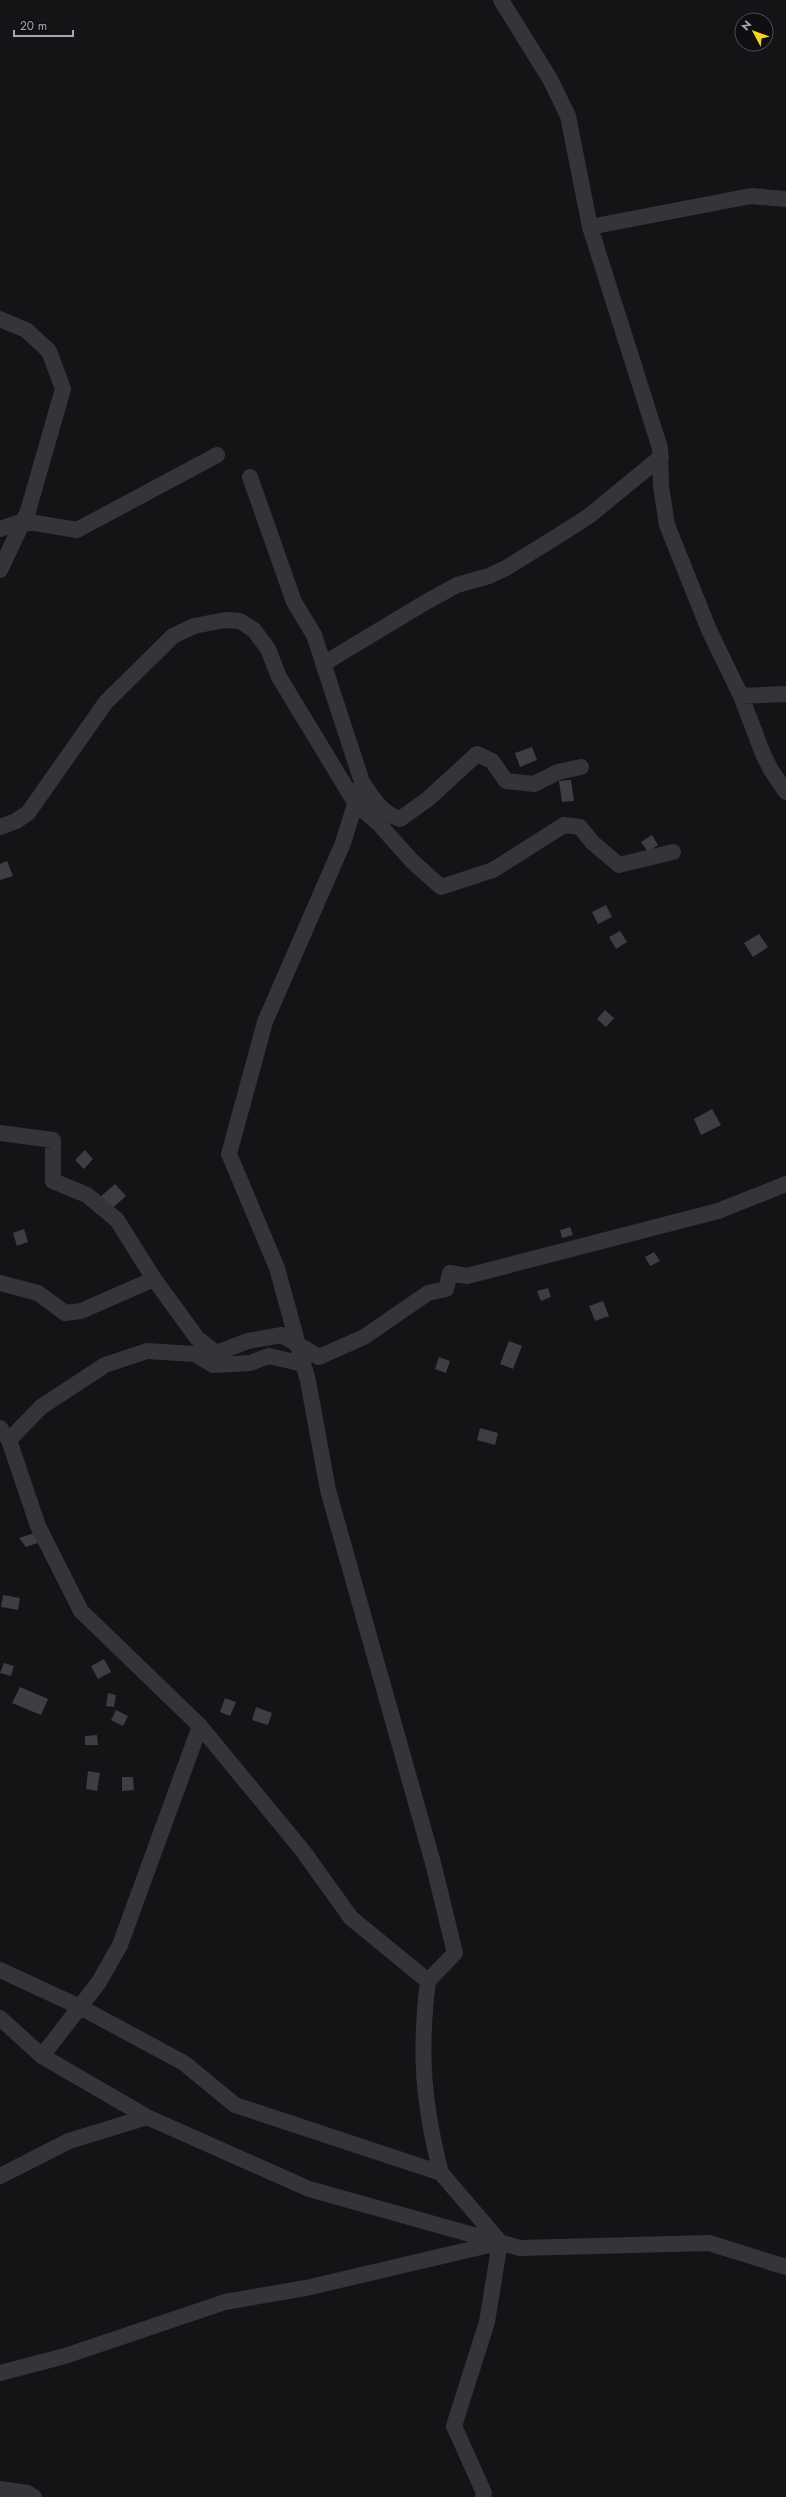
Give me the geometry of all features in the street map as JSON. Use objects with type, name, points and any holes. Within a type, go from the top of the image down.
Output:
[{"type":"street","points":[[505,3],[550,79],[568,116],[590,227],[660,448],[663,505],[667,525],[709,630],[741,696],[763,754],[771,770],[786,792]]},
{"type":"street","points":[[590,227],[751,196],[786,199]]},
{"type":"street","points":[[0,319],[26,330],[49,351],[63,388],[28,511],[0,570]]},
{"type":"street","points":[[0,529],[23,521],[77,530],[218,455]]},
{"type":"street","points":[[323,664],[457,585],[489,576],[506,568],[589,516],[661,456]]},
{"type":"street","points":[[250,477],[294,602],[314,634],[362,782],[376,803],[389,816],[400,820],[439,789],[477,754],[492,761],[506,781],[513,782],[534,784],[558,772],[582,767]]},
{"type":"street","points":[[0,827],[16,821],[28,812],[106,702],[172,636],[194,626],[225,620],[240,621],[254,630],[268,649],[279,677],[356,804],[379,824],[412,861],[441,887],[493,870],[564,825],[580,827],[592,842],[619,865],[673,852]]},
{"type":"street","points":[[741,696],[786,694]]},
{"type":"street","points":[[362,782],[343,843],[265,1022],[229,1154],[277,1268],[300,1347],[328,1490],[433,1863],[455,1953],[428,1981],[422,2027],[422,2065],[429,2126],[441,2173],[500,2242],[487,2322],[454,2426],[484,2493],[484,2497]]},
{"type":"street","points":[[0,1133],[53,1140],[53,1180],[86,1195],[117,1220],[154,1278],[197,1338],[216,1353],[248,1341],[282,1335],[319,1357],[364,1337],[428,1293],[446,1289],[450,1273],[467,1276],[718,1211],[786,1184]]},
{"type":"street","points":[[0,1283],[38,1293],[65,1313],[82,1311],[154,1278]]},
{"type":"street","points":[[303,1364],[269,1356],[250,1363],[213,1365],[195,1354],[147,1351],[105,1364],[4,1434],[38,1526],[81,1611],[200,1726],[303,1851],[351,1918],[428,1981]]},
{"type":"street","points":[[42,2056],[99,1982],[120,1946],[200,1726]]},
{"type":"street","points":[[0,1970],[80,2007],[184,2063],[235,2105],[441,2173]]},
{"type":"street","points":[[0,2018],[42,2056],[147,2116],[309,2189],[520,2248],[709,2243],[786,2267]]},
{"type":"street","points":[[0,2176],[69,2141],[147,2116]]},
{"type":"street","points":[[0,2373],[66,2356],[226,2302],[306,2288],[500,2242]]},
{"type":"street","points":[[0,2489],[27,2493],[34,2497]]},
{"type":"building","points":[[532,747],[537,760],[520,767],[515,753]]},
{"type":"building","points":[[571,780],[574,801],[562,802],[559,781]]},
{"type":"building","points":[[652,835],[658,845],[648,852],[641,842]]},
{"type":"building","points":[[7,861],[13,876],[0,880],[0,864]]},
{"type":"building","points":[[606,905],[612,917],[598,924],[592,912]]},
{"type":"building","points":[[620,931],[627,942],[616,949],[609,937]]},
{"type":"building","points":[[759,934],[768,947],[753,957],[744,943]]},
{"type":"building","points":[[605,1010],[614,1018],[606,1027],[597,1019]]},
{"type":"building","points":[[712,1109],[721,1125],[701,1135],[694,1119]]},
{"type":"building","points":[[85,1150],[93,1159],[84,1169],[75,1160]]},
{"type":"building","points":[[115,1184],[126,1196],[110,1210],[99,1198]]},
{"type":"building","points":[[570,1227],[573,1235],[562,1238],[560,1230]]},
{"type":"building","points":[[24,1229],[28,1242],[17,1246],[13,1233]]},
{"type":"building","points":[[654,1252],[660,1261],[650,1266],[645,1257]]},
{"type":"building","points":[[548,1288],[551,1297],[541,1301],[537,1291]]},
{"type":"building","points":[[603,1301],[609,1316],[595,1321],[589,1306]]},
{"type":"building","points":[[509,1341],[522,1346],[513,1369],[500,1364]]},
{"type":"building","points":[[439,1357],[450,1361],[446,1373],[435,1369]]},
{"type":"building","points":[[480,1428],[498,1433],[495,1445],[477,1440]]},
{"type":"building","points":[[34,1533],[38,1543],[26,1547],[19,1538]]},
{"type":"building","points":[[3,1595],[20,1598],[18,1610],[1,1607]]},
{"type":"building","points":[[104,1659],[111,1672],[98,1679],[91,1666]]},
{"type":"building","points":[[4,1663],[14,1666],[11,1676],[0,1673]]},
{"type":"building","points":[[20,1687],[48,1699],[41,1715],[12,1703]]},
{"type":"building","points":[[108,1693],[116,1695],[114,1707],[106,1706]]},
{"type":"building","points":[[225,1698],[236,1702],[230,1716],[220,1712]]},
{"type":"building","points":[[256,1707],[272,1713],[268,1725],[252,1720]]},
{"type":"building","points":[[116,1710],[128,1716],[123,1726],[111,1720]]},
{"type":"building","points":[[97,1735],[98,1745],[85,1745],[85,1736]]},
{"type":"building","points":[[88,1771],[100,1773],[97,1791],[86,1789]]},
{"type":"building","points":[[122,1777],[133,1777],[134,1790],[122,1791]]}]
